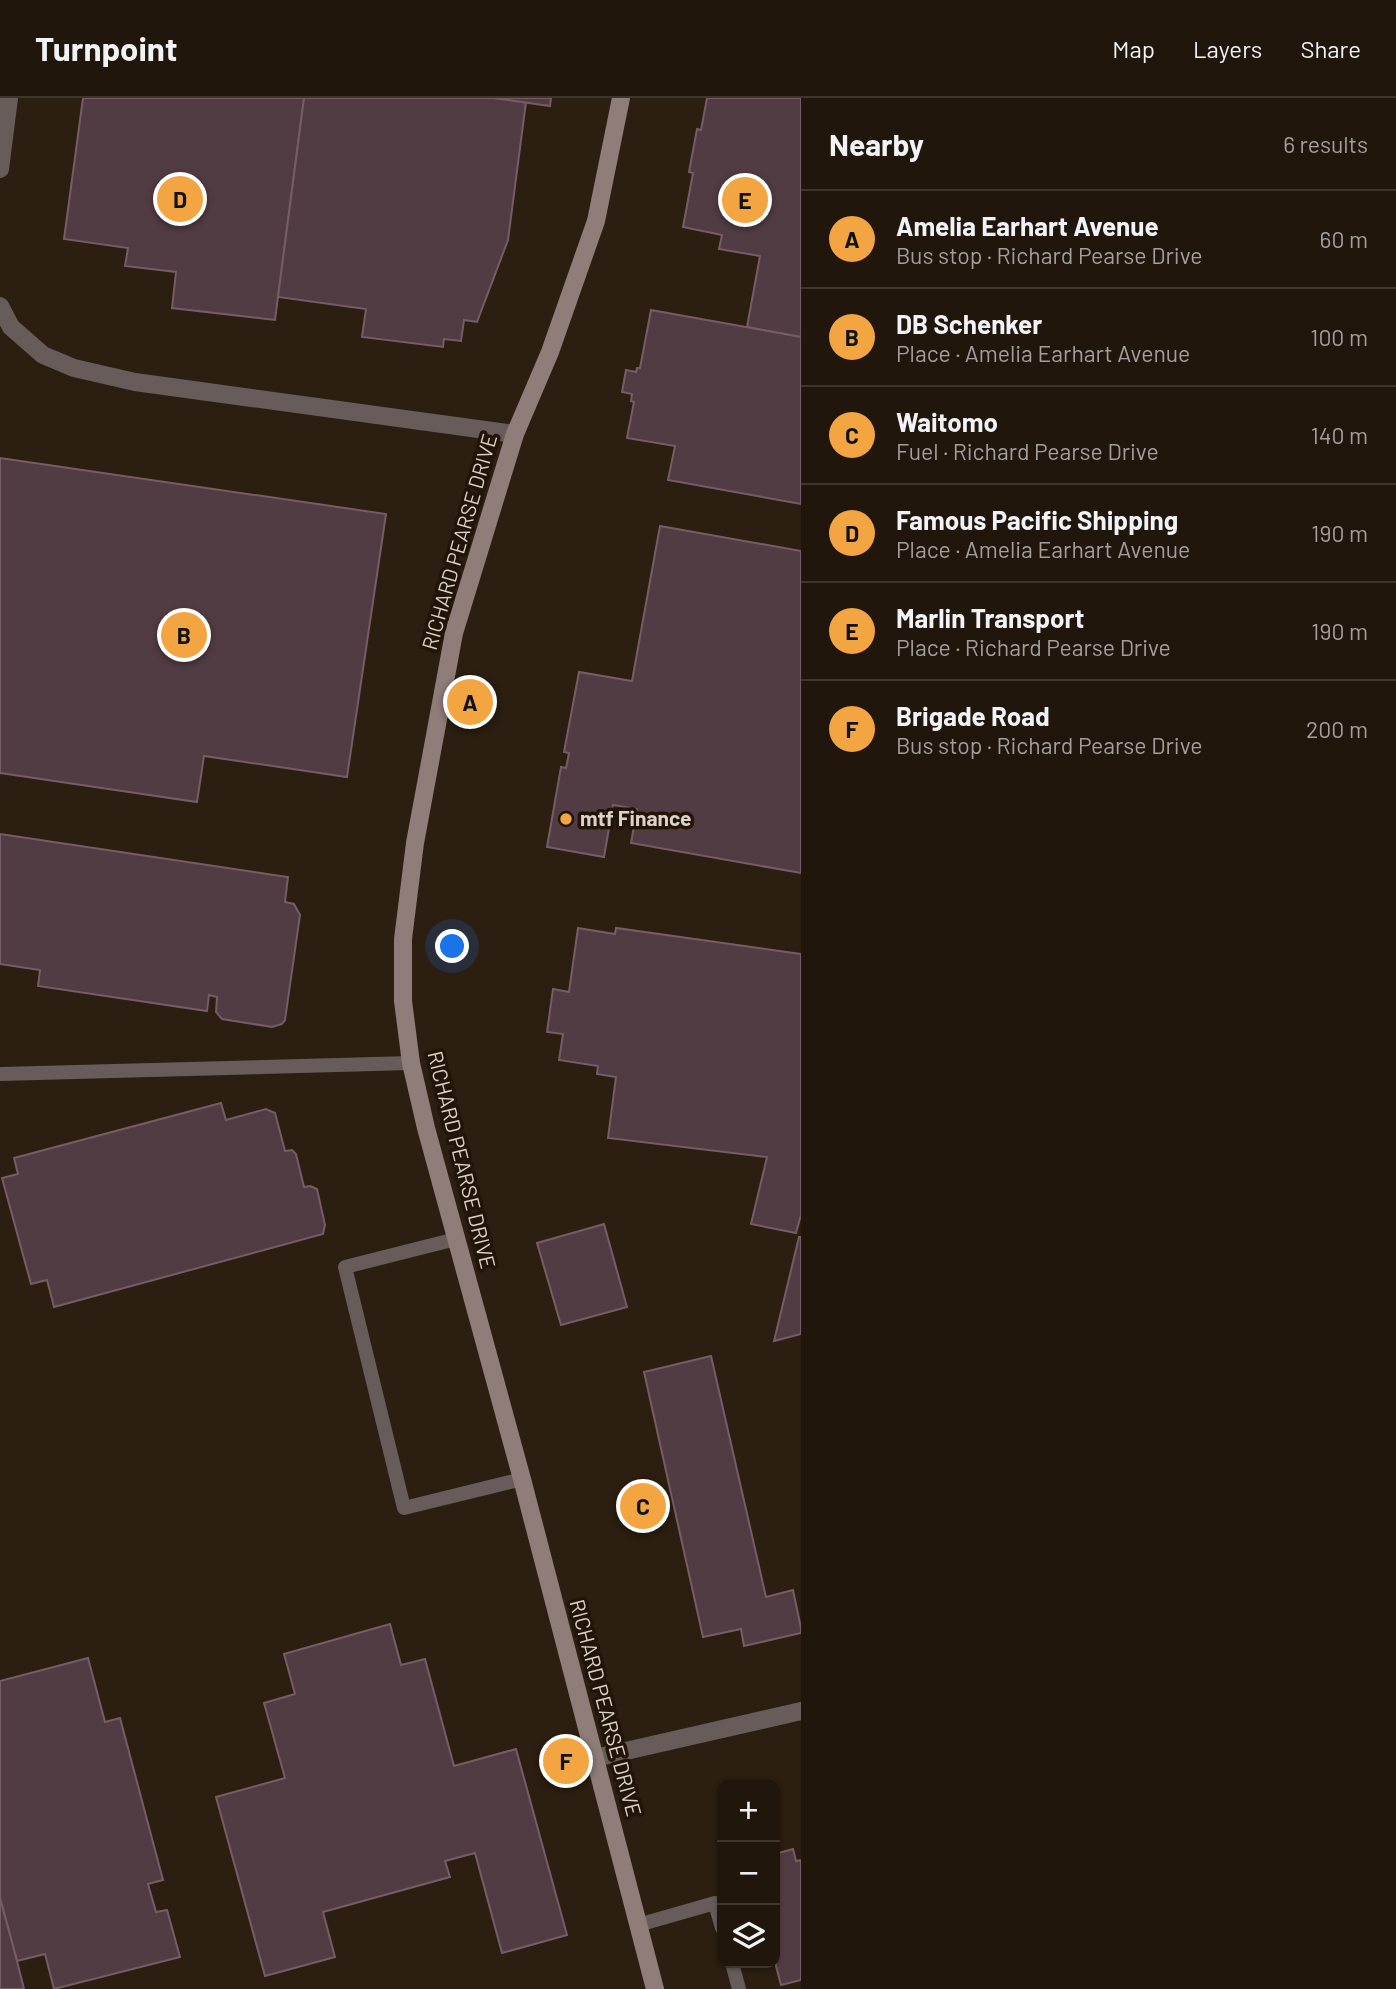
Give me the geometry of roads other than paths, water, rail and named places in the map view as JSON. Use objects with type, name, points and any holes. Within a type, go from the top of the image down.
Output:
[{"type":"street","points":[[0,169],[9,98]]},
{"type":"street","name":"RICHARD PEARSE DRIVE","points":[[621,98],[596,221],[550,352],[515,434],[454,633],[415,843],[403,939],[403,1001],[411,1063],[426,1128],[522,1479],[654,1989]]},
{"type":"street","points":[[0,306],[11,327],[43,355],[74,368],[135,383],[515,434]]},
{"type":"street","points":[[595,1758],[801,1711]]},
{"type":"lane","points":[[0,1074],[411,1063]]},
{"type":"lane","points":[[456,1239],[345,1267],[404,1508],[522,1479]]},
{"type":"lane","points":[[638,1925],[715,1903],[717,1910]]},
{"type":"lane","points":[[733,1968],[739,1989]]},
{"type":"place","name":"Famous Pacific Shipping","points":[[180,199]]},
{"type":"place","name":"Marlin Transport","points":[[745,200]]},
{"type":"place","name":"DB Schenker","points":[[184,635]]},
{"type":"place","name":"Amelia Earhart Avenue","points":[[470,702]]},
{"type":"place","name":"mtf Finance","points":[[566,819]]},
{"type":"place","name":"Waitomo","points":[[643,1506]]},
{"type":"place","name":"Brigade Road","points":[[566,1761]]}]
